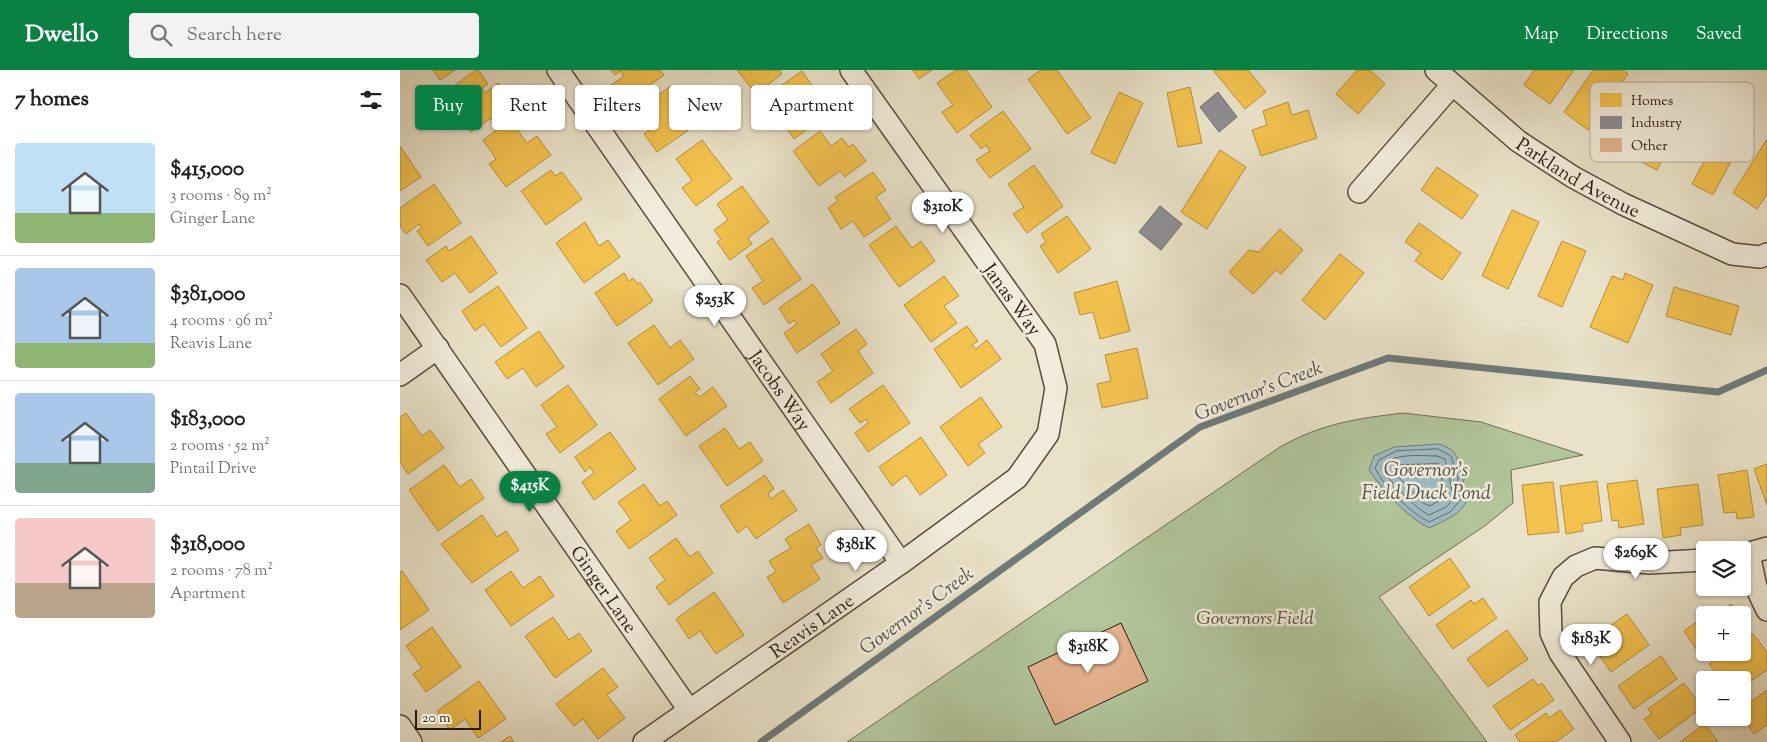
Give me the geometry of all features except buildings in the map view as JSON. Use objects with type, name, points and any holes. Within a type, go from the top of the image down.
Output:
[{"type":"street","name":"Jacobs Way","points":[[558,70],[901,563]]},
{"type":"street","name":"Janas Way","points":[[851,70],[1045,344],[1056,388]]},
{"type":"street","name":"Parkland Avenue","points":[[1436,70],[1518,141],[1572,177],[1623,204],[1739,256],[1760,257],[1767,254]]},
{"type":"street","points":[[1359,192],[1452,85]]},
{"type":"street","name":"Ginger Lane","points":[[400,295],[689,710]]},
{"type":"street","points":[[400,375],[438,348]]},
{"type":"street","name":"Reavis Lane","points":[[644,742],[901,563],[1017,478],[1048,434],[1056,388]]},
{"type":"street","points":[[1753,552],[1756,587],[1767,610]]},
{"type":"street","points":[[1620,742],[1560,653],[1551,633],[1550,602],[1563,577],[1576,566],[1595,558],[1649,563],[1696,560]]},
{"type":"street","points":[[400,726],[411,742]]},
{"type":"green space","name":"Governors Field","points":[[1403,413],[1481,422],[1583,455],[1511,470],[1513,503],[1486,525],[1379,597],[1487,742],[847,742],[1280,447],[1325,427],[1370,417]]},
{"type":"water","name":"Governor's Field Duck Pond","points":[[1439,444],[1447,447],[1455,454],[1461,472],[1465,477],[1461,487],[1468,497],[1462,508],[1447,520],[1429,528],[1396,503],[1369,470],[1374,456],[1394,447]]},
{"type":"waterway","name":"Governor's Creek","points":[[761,742],[1200,427],[1388,358],[1718,392],[1767,370]]}]
